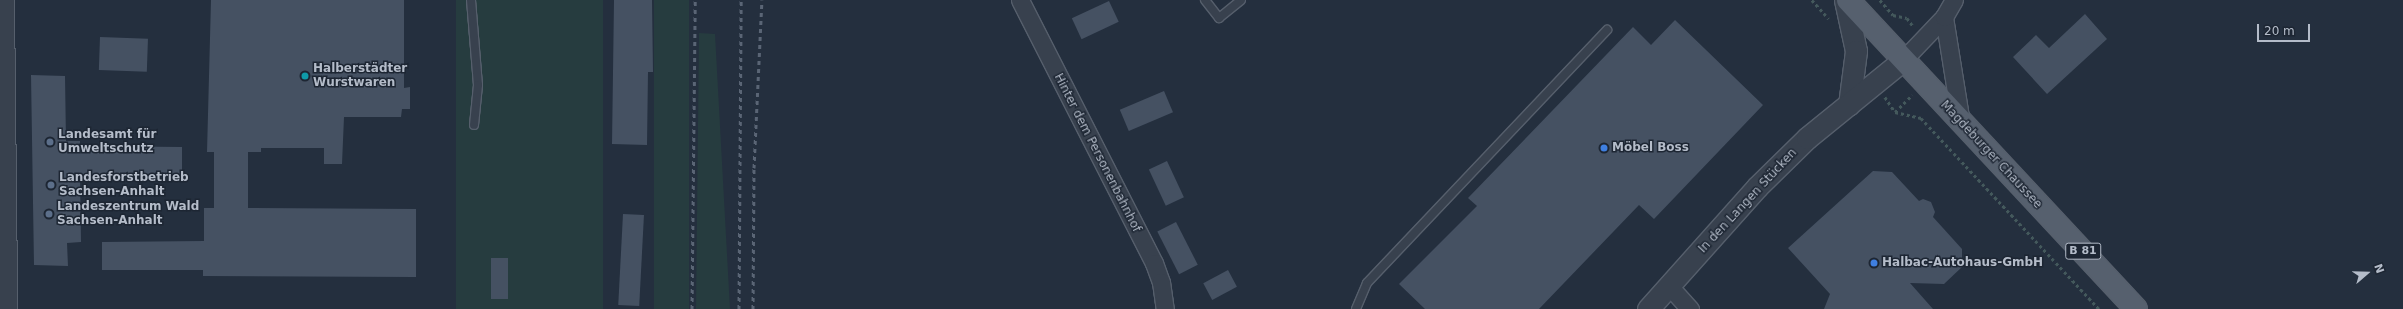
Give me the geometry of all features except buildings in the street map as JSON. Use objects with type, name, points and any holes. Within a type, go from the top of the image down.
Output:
[{"type":"main road","name":"Magdeburger Chaussee","points":[[1847,0],[1961,124],[2136,309]]},
{"type":"street","points":[[5,0],[3,168],[8,309]]},
{"type":"street","name":"Hinter dem Personenbahnhof","points":[[1020,0],[1154,263],[1162,282],[1166,309]]},
{"type":"street","points":[[1847,0],[1856,51],[1849,105]]},
{"type":"street","points":[[1903,60],[1944,17],[1954,0]]},
{"type":"street","points":[[1944,17],[1961,124]]},
{"type":"street","name":"In den Langen Stücken","points":[[1648,309],[1757,187],[1807,138],[1903,60]]},
{"type":"street","points":[[1670,286],[1690,309]]},
{"type":"lane","points":[[471,0],[478,85],[474,125]]},
{"type":"lane","points":[[1205,0],[1219,18],[1241,0]]},
{"type":"lane","points":[[1356,309],[1367,283],[1607,30]]},
{"type":"path","points":[[1880,0],[1893,15],[1907,18]]},
{"type":"path","points":[[1875,83],[1895,112],[1921,118],[2099,309]]},
{"type":"green space","points":[[456,0],[603,0],[603,309],[456,309]]},
{"type":"green space","points":[[654,0],[689,0],[689,309],[654,309]]},
{"type":"green space","points":[[699,33],[715,34],[730,309],[696,309]]},
{"type":"railway","points":[[692,309],[695,0]]},
{"type":"railway","points":[[739,309],[741,0]]},
{"type":"railway","points":[[753,309],[754,168],[762,0]]},
{"type":"place","name":"Halberstädter Wurstwaren","points":[[305,76]]},
{"type":"place","name":"Landesamt für Umweltschutz","points":[[50,142]]},
{"type":"place","name":"Möbel Boss","points":[[1604,148]]},
{"type":"place","name":"Landesforstbetrieb Sachsen-Anhalt","points":[[51,185]]},
{"type":"place","name":"Landeszentrum Wald Sachsen-Anhalt","points":[[49,214]]},
{"type":"place","name":"Halbac-Autohaus-GmbH","points":[[1874,263]]}]
